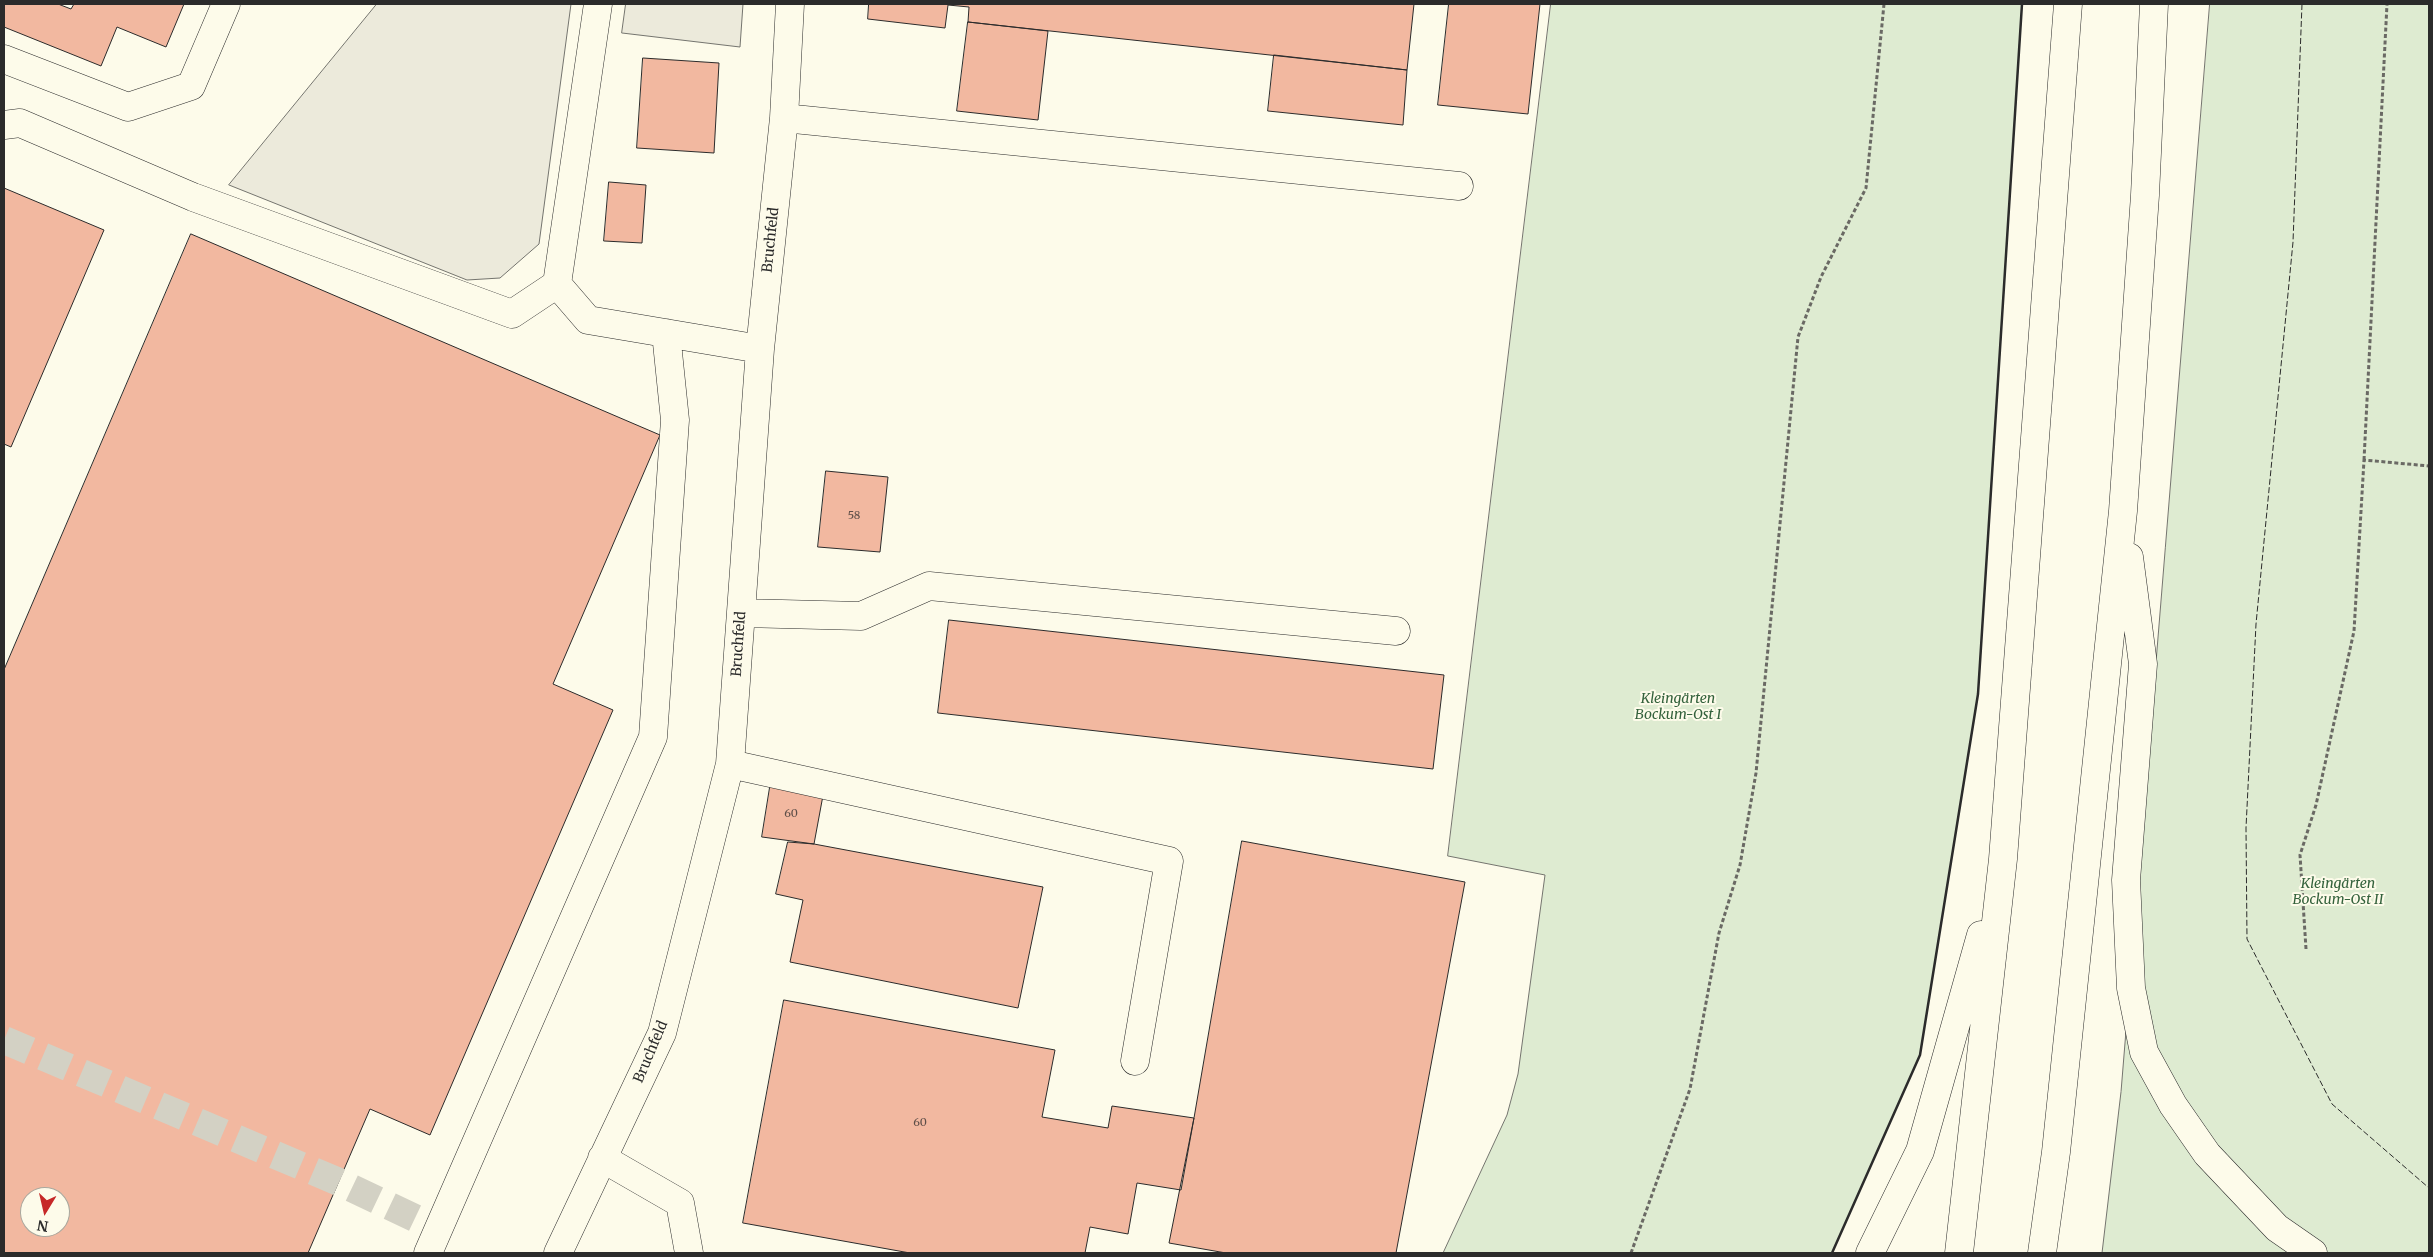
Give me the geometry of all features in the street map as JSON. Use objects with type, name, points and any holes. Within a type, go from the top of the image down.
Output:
[{"type":"main road","points":[[5,64],[128,107],[190,86],[226,4]]},
{"type":"main road","points":[[4,125],[20,123],[193,197],[512,314],[557,284],[598,4]]},
{"type":"main road","name":"Bruchfeld","points":[[558,1253],[662,1033],[730,764],[760,349],[784,118],[790,4]]},
{"type":"main road","points":[[1960,1253],[2003,859],[2068,4]]},
{"type":"main road","points":[[2042,1253],[2057,1142],[2123,511],[2145,195],[2154,4]]},
{"type":"main road","points":[[784,118],[1459,186]]},
{"type":"main road","points":[[557,284],[588,320],[760,349]]},
{"type":"main road","points":[[428,1253],[653,737],[675,420],[666,333]]},
{"type":"main road","points":[[2123,511],[2143,664],[2126,880],[2131,988],[2144,1052],[2173,1105],[2207,1154],[2277,1228],[2313,1253]]},
{"type":"main road","points":[[742,613],[861,616],[929,586],[1396,631]]},
{"type":"main road","points":[[730,764],[1169,861],[1135,1061]]},
{"type":"main road","points":[[1870,1253],[1920,1151],[2003,859]]},
{"type":"main road","points":[[602,1158],[680,1203],[689,1253]]},
{"type":"path","points":[[1631,1253],[1690,1089],[1719,933],[1740,865],[1756,773],[1798,337],[1821,278],[1866,188],[1884,4]]},
{"type":"path","points":[[2306,949],[2300,855],[2316,805],[2354,630],[2387,4]]},
{"type":"path","points":[[2364,460],[2429,466]]},
{"type":"green space","name":"Kleingärten Bockum-Ost I","points":[[1551,4],[2022,4],[1978,694],[1920,1055],[1832,1253],[1443,1253],[1507,1115],[1518,1074],[1545,875],[1448,856]]},
{"type":"green space","name":"Kleingärten Bockum-Ost II","points":[[2210,4],[2429,4],[2429,1253],[2102,1253],[2121,1092]]},
{"type":"shaded area","points":[[377,4],[571,4],[539,244],[500,278],[467,280],[229,185]]},
{"type":"shaded area","points":[[626,4],[743,4],[740,47],[622,33]]},
{"type":"building","points":[[4,4],[58,4],[71,9],[74,4],[184,4],[166,47],[117,27],[101,66],[4,27]]},
{"type":"building","points":[[869,4],[1414,4],[1407,70],[968,22],[969,7],[948,5],[945,28],[868,19]]},
{"type":"building","points":[[1449,4],[1540,4],[1528,114],[1438,105]]},
{"type":"building","points":[[968,22],[1048,31],[1038,120],[957,111]]},
{"type":"building","points":[[1274,55],[1407,70],[1403,125],[1268,111]]},
{"type":"building","points":[[643,58],[719,63],[714,153],[637,148]]},
{"type":"building","points":[[609,182],[646,185],[642,243],[604,241]]},
{"type":"building","points":[[4,188],[104,230],[11,447],[4,444]]},
{"type":"building","points":[[191,234],[660,435],[553,684],[613,710],[430,1135],[370,1109],[308,1253],[4,1253],[4,670]]},
{"type":"building","points":[[826,471],[888,477],[880,552],[818,547]]},
{"type":"building","points":[[949,620],[1444,675],[1433,769],[938,713]]},
{"type":"building","points":[[771,781],[824,790],[814,844],[762,837]]},
{"type":"building","points":[[1242,841],[1465,882],[1396,1253],[1226,1253],[1169,1243],[1194,1118]]},
{"type":"building","points":[[788,842],[814,844],[1043,887],[1018,1008],[790,962],[803,900],[776,894]]},
{"type":"building","points":[[784,1000],[1055,1050],[1042,1117],[1108,1128],[1112,1106],[1194,1118],[1181,1190],[1137,1183],[1128,1234],[1090,1227],[1085,1253],[910,1253],[743,1223]]},
{"type":"tunnel","points":[[4,1040],[339,1182],[438,1229]]},
{"type":"fence","points":[[2302,4],[2293,242],[2256,624],[2246,828],[2247,939],[2332,1104],[2429,1188]]},
{"type":"wall","points":[[1832,1253],[1920,1055],[1978,694],[2022,4]]}]
